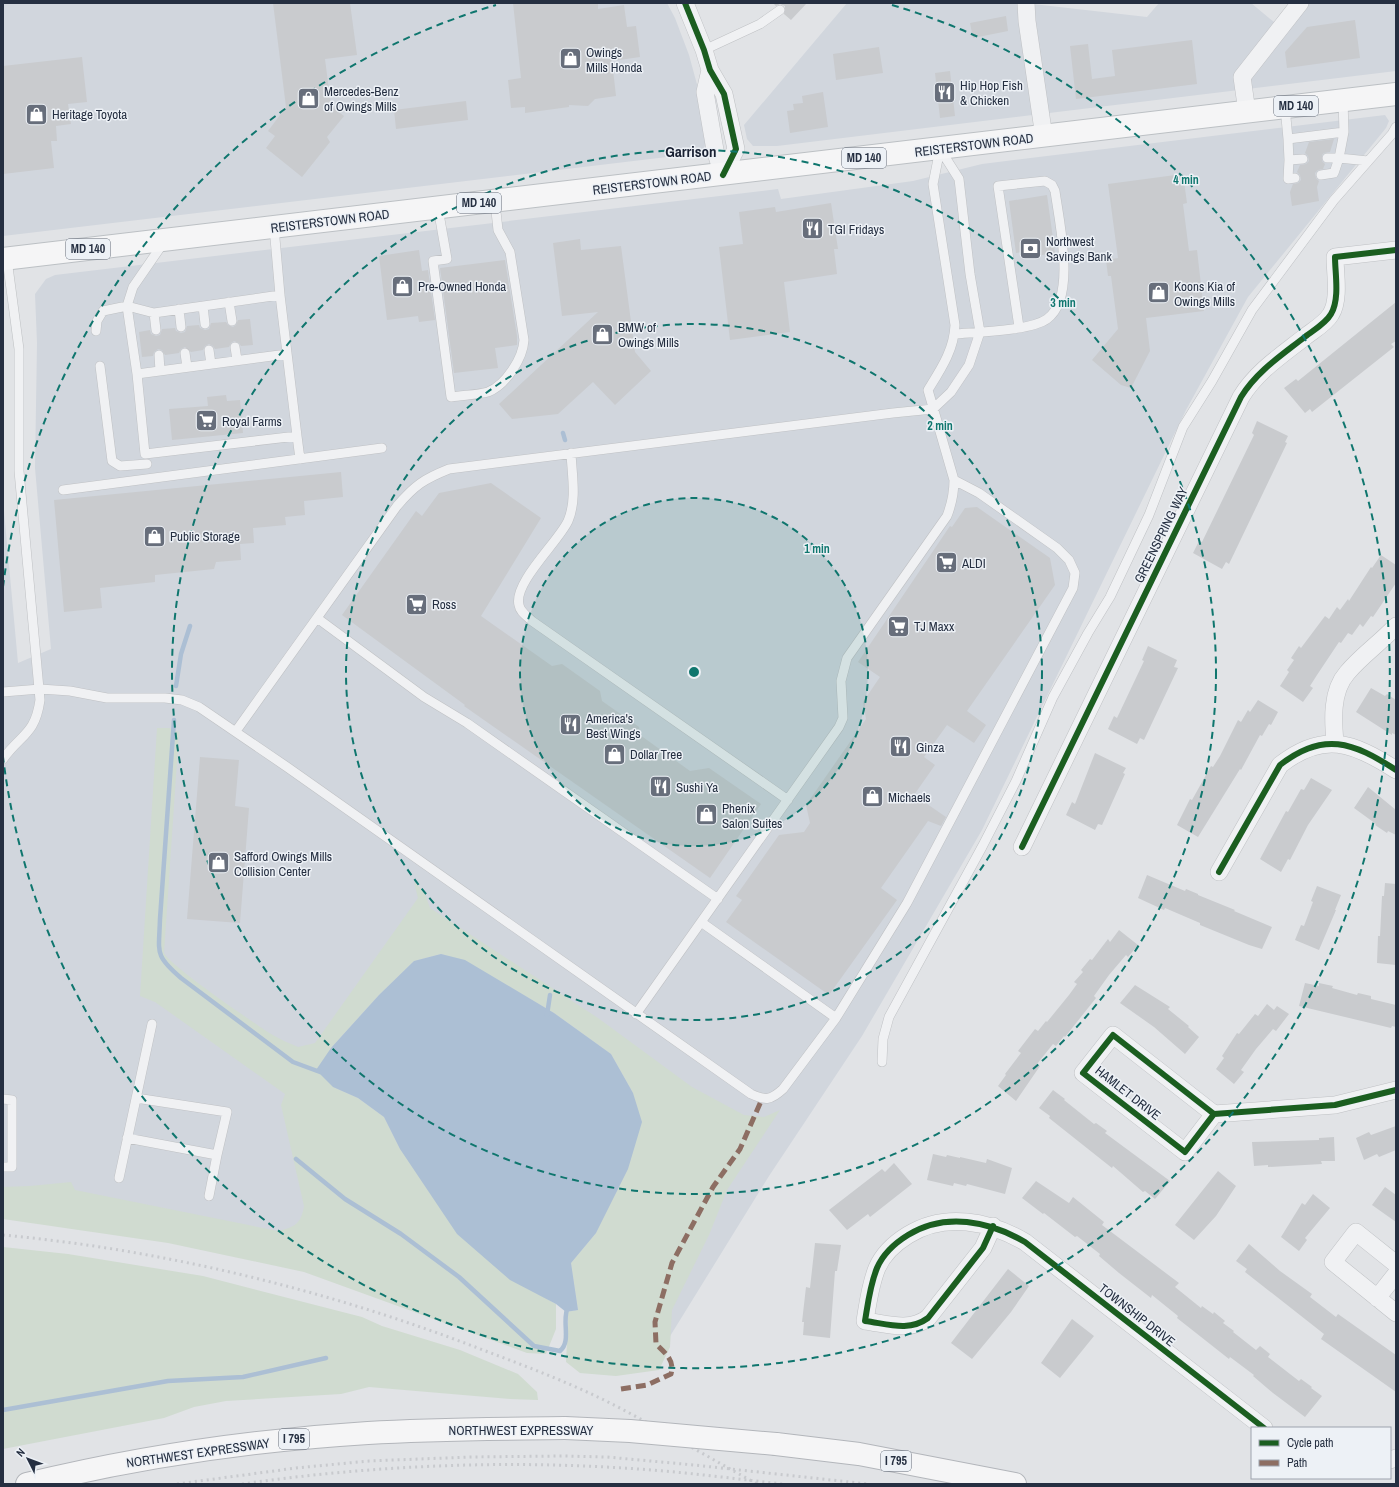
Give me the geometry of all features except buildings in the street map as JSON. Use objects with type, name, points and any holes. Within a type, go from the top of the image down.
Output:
[{"type":"main road","name":"REISTERSTOWN ROAD","points":[[5,259],[1044,137],[1396,94]]},
{"type":"main road","name":"NORTHWEST EXPRESSWAY","points":[[27,1484],[124,1464],[218,1448],[292,1440],[368,1433],[565,1428],[776,1444],[859,1454],[1015,1484]]},
{"type":"street","points":[[685,3],[704,50],[710,70],[724,94],[736,149],[723,175]]},
{"type":"street","points":[[1026,3],[1027,21],[1044,137]]},
{"type":"street","points":[[1247,112],[1242,77],[1300,3]]},
{"type":"street","name":"GREENSPRING WAY","points":[[1022,847],[1241,397],[1262,371],[1331,314],[1335,300],[1334,257],[1396,250]]},
{"type":"street","points":[[1335,742],[1333,721],[1338,689],[1346,674],[1396,626]]},
{"type":"street","points":[[1219,872],[1280,765],[1292,755],[1310,746],[1335,742],[1378,758],[1396,770]]},
{"type":"street","name":"HAMLET DRIVE","points":[[1113,1035],[1214,1114],[1185,1152],[1083,1073],[1113,1035]]},
{"type":"street","points":[[1214,1114],[1335,1105],[1396,1090]]},
{"type":"street","name":"TOWNSHIP DRIVE","points":[[993,1226],[983,1248],[928,1318],[919,1325],[907,1327],[865,1321],[871,1287],[877,1267],[886,1253],[899,1241],[916,1230],[935,1223],[955,1220],[993,1226],[1008,1232],[1025,1242],[1263,1427]]},
{"type":"street","points":[[1396,1264],[1356,1232],[1333,1262],[1396,1313]]},
{"type":"street","points":[[1377,1298],[1396,1274]]},
{"type":"lane","points":[[704,50],[760,24],[780,10]]},
{"type":"lane","points":[[1321,175],[1334,173],[1339,158],[1344,132],[1343,100]]},
{"type":"lane","points":[[1285,107],[1289,160],[1288,179],[1295,178]]},
{"type":"lane","points":[[882,1062],[883,1039],[889,1017],[1006,801],[1053,697],[1088,633],[1110,597],[1149,515],[1183,427],[1212,382],[1252,310],[1334,200],[1396,127]]},
{"type":"lane","points":[[1288,138],[1344,132]]},
{"type":"lane","points":[[236,731],[397,506],[419,483],[449,469],[893,412],[933,409],[951,392],[969,365],[980,332],[970,274],[959,179],[940,149]]},
{"type":"lane","points":[[636,1014],[840,727],[843,718],[841,681],[847,658],[947,516],[954,494],[954,480],[928,390],[951,350],[955,325],[933,184],[940,149]]},
{"type":"lane","points":[[1327,158],[1368,161]]},
{"type":"lane","points":[[1289,160],[1303,159]]},
{"type":"lane","points":[[954,334],[980,332],[1019,327],[1034,325],[1048,319],[1060,299],[1064,274],[1064,257],[1055,191],[1052,185],[1045,181],[998,186],[1019,327]]},
{"type":"lane","points":[[438,208],[447,259],[433,261],[451,397],[489,392],[501,384],[520,360],[524,350],[524,340],[510,252],[498,230],[495,202]]},
{"type":"lane","points":[[274,228],[280,295],[300,459]]},
{"type":"lane","points":[[149,479],[137,374],[127,306],[133,287],[165,240]]},
{"type":"lane","points":[[3,759],[32,728],[37,716],[40,689],[19,471],[19,349],[5,259]]},
{"type":"lane","points":[[96,331],[97,321],[103,311],[127,306],[154,313],[280,295]]},
{"type":"lane","points":[[229,302],[232,321]]},
{"type":"lane","points":[[203,306],[205,324]]},
{"type":"lane","points":[[179,309],[181,327]]},
{"type":"lane","points":[[154,313],[156,330]]},
{"type":"lane","points":[[235,347],[237,360]]},
{"type":"lane","points":[[209,350],[211,364]]},
{"type":"lane","points":[[185,352],[186,367]]},
{"type":"lane","points":[[137,374],[287,354]]},
{"type":"lane","points":[[158,356],[160,371]]},
{"type":"lane","points":[[100,366],[112,461],[120,466],[147,464]]},
{"type":"lane","points":[[146,454],[297,436]]},
{"type":"lane","points":[[63,490],[382,448]]},
{"type":"lane","points":[[571,453],[571,511],[559,536],[536,564],[525,582],[520,593],[518,604],[522,613],[788,800]]},
{"type":"lane","points":[[3,692],[40,689],[70,691],[107,698],[165,698],[182,700],[199,707],[236,731],[751,1094],[762,1099],[774,1098],[783,1089],[836,1018],[907,903],[1073,588],[1075,573],[1069,560],[1061,552],[979,493],[954,480]]},
{"type":"lane","points":[[317,618],[424,697],[467,723],[718,899]]},
{"type":"lane","points":[[701,922],[836,1018]]},
{"type":"lane","points":[[119,1178],[152,1024]]},
{"type":"lane","points":[[136,1098],[227,1112],[209,1196]]},
{"type":"lane","points":[[3,1099],[12,1100],[12,1167],[3,1167]]},
{"type":"lane","points":[[128,1138],[217,1155]]},
{"type":"shaded area","points":[[3,3],[667,3],[675,18],[689,55],[701,99],[708,139],[703,150],[692,154],[3,236]]},
{"type":"shaded area","points":[[847,3],[1024,3],[1147,17],[1159,3],[1251,3],[1286,32],[1309,3],[1396,3],[1396,71],[777,146],[753,146],[747,139],[744,125]]},
{"type":"shaded area","points":[[1385,115],[1389,121],[1386,128],[1248,297],[1186,410],[982,830],[862,1036],[769,1176],[659,1354],[640,1357],[302,1119],[340,1272],[3,1204],[3,500],[18,663],[51,649],[35,468],[37,343],[35,294],[46,279],[55,275],[778,189],[781,199],[913,181],[982,164]]},
{"type":"shaded area","points":[[157,728],[169,728],[179,732],[164,953],[181,970],[271,1034],[298,1047],[315,1043],[418,898],[414,882],[424,891],[430,908],[598,1018],[692,1087],[744,1115],[764,1117],[780,1110],[727,1190],[709,1235],[672,1310],[670,1347],[659,1370],[616,1376],[580,1373],[566,1362],[568,1320],[566,1312],[578,1310],[571,1263],[596,1233],[633,1093],[611,1054],[554,1013],[465,961],[441,954],[414,961],[379,995],[331,1048],[333,1087],[358,1098],[384,1117],[400,1149],[542,1296],[556,1304],[556,1329],[546,1354],[527,1353],[304,1272],[168,1243],[3,1219],[3,1187],[71,1182],[75,1190],[278,1231],[296,1224],[303,1212],[304,1206],[281,1105],[285,1094],[155,1002],[140,996]]},
{"type":"shaded area","points":[[3,1247],[68,1254],[203,1276],[362,1317],[382,1326],[460,1350],[518,1374],[537,1392],[538,1400],[369,1387],[341,1394],[226,1401],[194,1407],[164,1418],[3,1449]]},
{"type":"water","points":[[441,954],[465,960],[554,1013],[611,1054],[633,1093],[642,1122],[628,1169],[596,1233],[571,1263],[578,1310],[566,1312],[556,1304],[510,1280],[457,1234],[400,1149],[384,1117],[358,1098],[333,1087],[316,1070],[331,1048],[379,995],[414,961]]},
{"type":"waterway","points":[[563,433],[565,440]]},
{"type":"waterway","points":[[176,686],[181,654],[190,626]]},
{"type":"waterway","points":[[174,720],[160,919],[159,947],[162,958],[166,964],[181,978],[293,1062],[320,1072]]},
{"type":"waterway","points":[[547,1015],[550,995]]},
{"type":"waterway","points":[[296,1159],[345,1199],[401,1234],[459,1277],[534,1346],[560,1351],[564,1347],[566,1336],[565,1318],[568,1307]]},
{"type":"waterway","points":[[3,1410],[168,1381],[243,1377],[326,1358]]},
{"type":"railway","points":[[3,1235],[64,1242],[186,1262],[247,1276],[367,1309],[534,1369],[583,1390],[634,1415],[757,1484]]},
{"type":"railway","points":[[177,1484],[296,1468],[369,1461],[470,1457],[562,1456],[607,1457],[868,1484]]},
{"type":"railway","points":[[242,1484],[384,1469],[480,1465],[575,1466],[643,1469],[782,1484]]},
{"type":"marked path","points":[[621,1389],[647,1385],[671,1374],[672,1365],[666,1354],[656,1344],[655,1322],[672,1263],[713,1187],[740,1149],[762,1099]]},
{"type":"cycle path","points":[[685,3],[704,50],[710,70],[724,94],[736,149],[723,175]]},
{"type":"cycle path","points":[[1022,847],[1241,397],[1262,371],[1320,326],[1329,317],[1334,308],[1336,294],[1335,257],[1396,250]]},
{"type":"cycle path","points":[[1219,872],[1280,765],[1296,754],[1324,744],[1338,744],[1352,747],[1366,753],[1396,770]]},
{"type":"cycle path","points":[[1214,1114],[1185,1152],[1083,1073],[1113,1035],[1214,1114],[1335,1105],[1396,1090]]},
{"type":"cycle path","points":[[967,1222],[992,1227],[983,1248],[928,1318],[913,1325],[906,1326],[865,1321],[871,1287],[877,1268],[890,1249],[908,1235],[937,1223],[967,1222]]},
{"type":"cycle path","points":[[992,1227],[1025,1242],[1263,1427]]},
{"type":"place","name":"Owings Mills Honda","points":[[571,59]]},
{"type":"place","name":"Hip Hop Fish & Chicken","points":[[945,92]]},
{"type":"place","name":"Mercedes-Benz of Owings Mills","points":[[308,98]]},
{"type":"place","name":"Heritage Toyota","points":[[36,114]]},
{"type":"place","name":"TGI Fridays","points":[[812,229]]},
{"type":"place","name":"Northwest Savings Bank","points":[[1030,248]]},
{"type":"place","name":"Pre-Owned Honda","points":[[403,286]]},
{"type":"place","name":"Koons Kia of Owings Mills","points":[[1158,293]]},
{"type":"place","name":"BMW of Owings Mills","points":[[603,334]]},
{"type":"place","name":"Royal Farms","points":[[206,421]]},
{"type":"place","name":"Public Storage","points":[[155,536]]},
{"type":"place","name":"ALDI","points":[[947,563]]},
{"type":"place","name":"Ross","points":[[417,604]]},
{"type":"place","name":"TJ Maxx","points":[[899,626]]},
{"type":"place","name":"America's Best Wings","points":[[571,725]]},
{"type":"place","name":"Ginza","points":[[901,747]]},
{"type":"place","name":"Dollar Tree","points":[[614,754]]},
{"type":"place","name":"Sushi Ya","points":[[660,787]]},
{"type":"place","name":"Michaels","points":[[873,797]]},
{"type":"place","name":"Phenix Salon Suites","points":[[706,815]]},
{"type":"place","name":"Safford Owings Mills Collision Center","points":[[218,863]]},
{"type":"district","name":"Garrison","points":[[691,151]]}]
